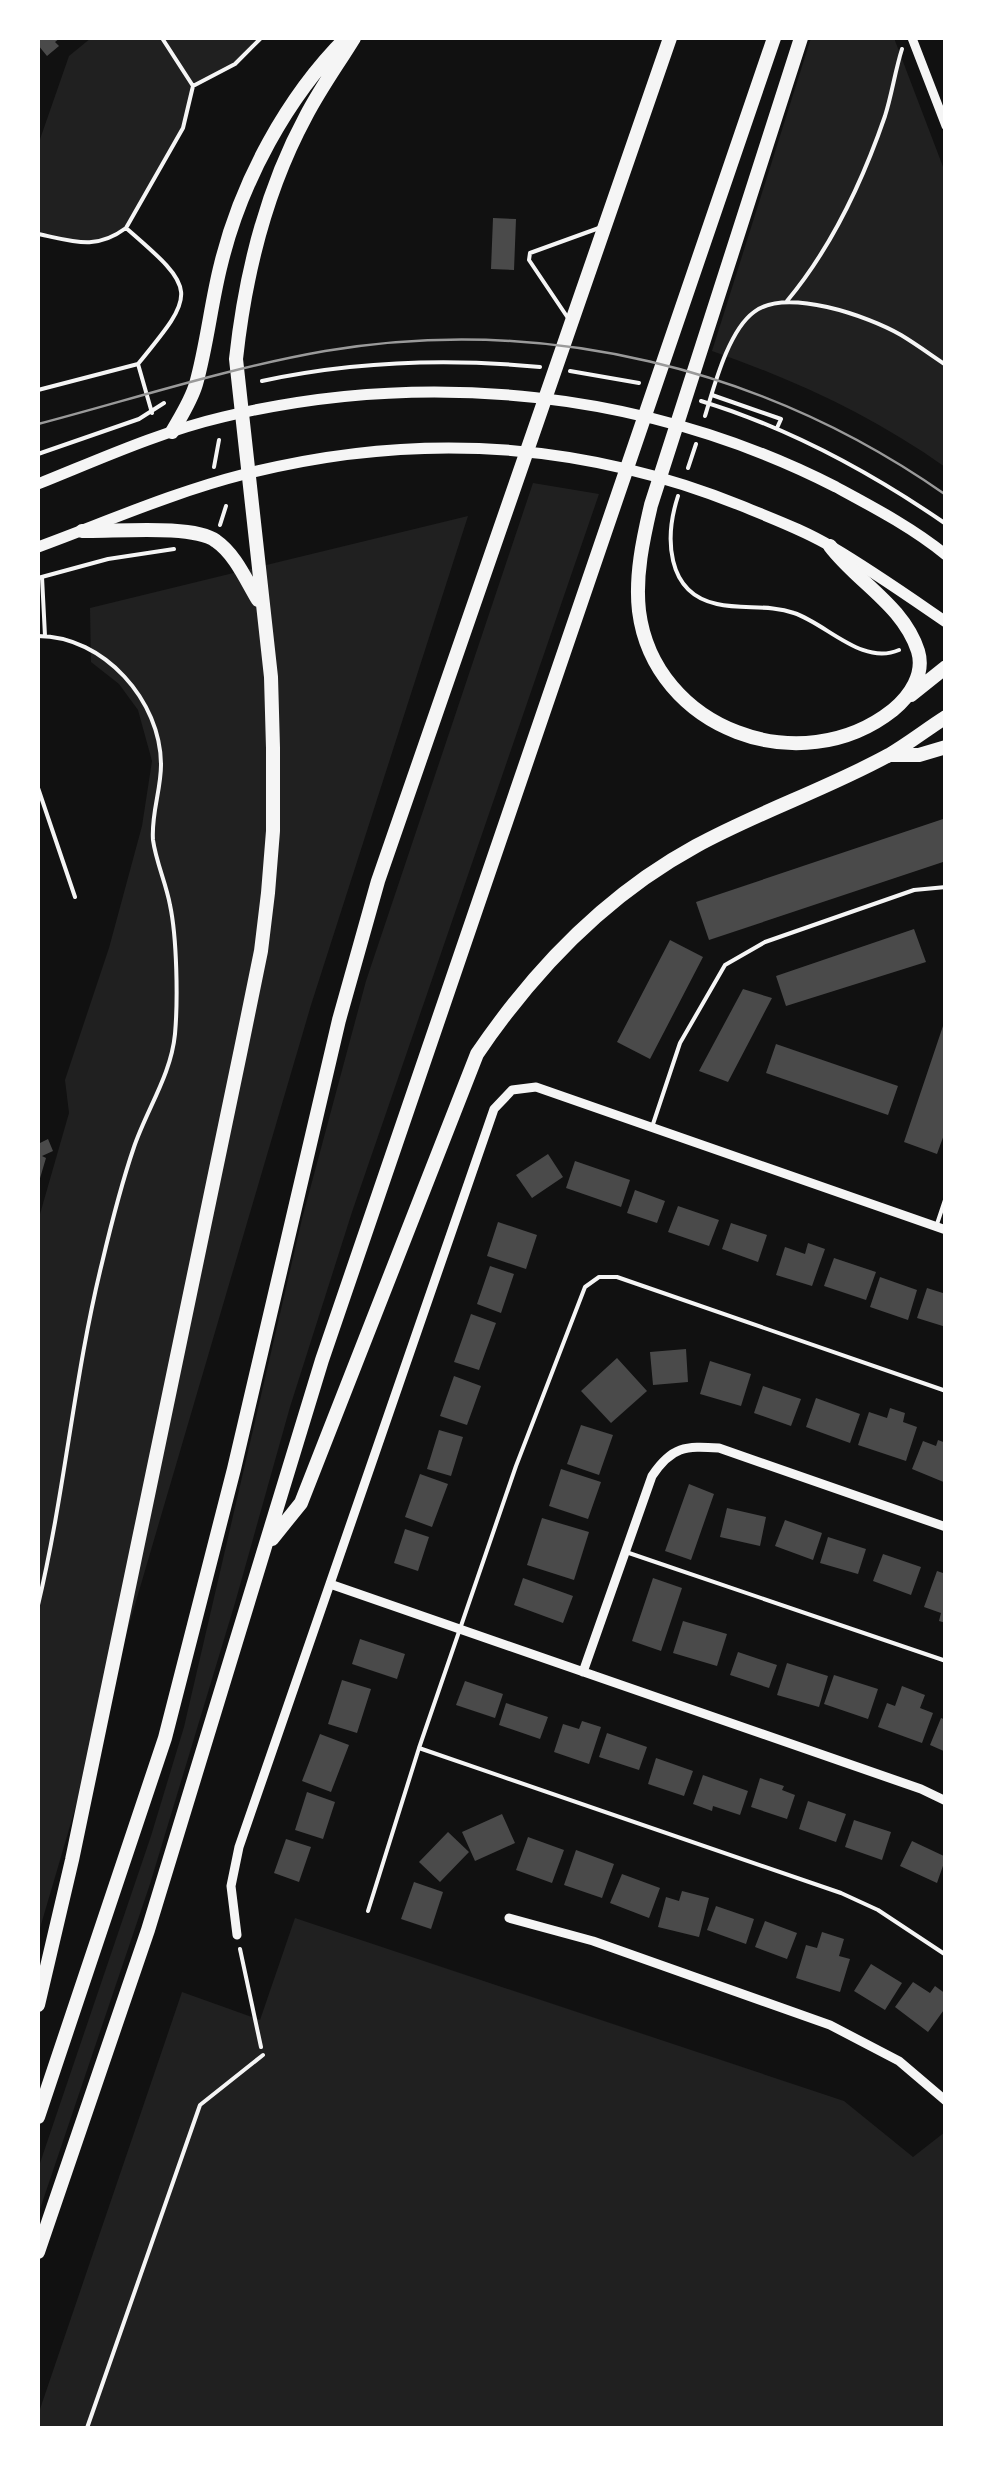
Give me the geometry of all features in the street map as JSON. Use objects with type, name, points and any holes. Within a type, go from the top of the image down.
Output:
[{"type":"highway","points":[[38,2005],[72,1860],[261,951],[274,831],[271,678],[236,358],[242,309],[264,223],[305,118],[350,38]]},
{"type":"highway","points":[[172,432],[197,381],[222,259],[252,178],[314,72],[350,38]]},
{"type":"highway","points":[[38,2117],[164,1738],[243,1432],[338,1020],[378,881],[670,38]]},
{"type":"highway","points":[[38,2252],[148,1930],[322,1360],[774,38]]},
{"type":"highway","points":[[801,38],[651,505],[640,563],[639,611],[654,659],[667,682],[690,707],[741,734],[786,744],[827,740],[865,728],[946,667]]},
{"type":"highway","points":[[82,532],[188,530],[214,539],[238,566],[262,607]]},
{"type":"highway","points":[[830,546],[896,614],[917,649],[918,672],[908,697]]},
{"type":"highway","points":[[266,1548],[301,1502],[477,1054],[508,1008],[581,931],[650,875],[695,846],[890,754],[946,716]]},
{"type":"highway","points":[[890,754],[919,755],[946,746]]},
{"type":"main road","points":[[38,484],[172,432],[242,413],[339,398],[479,392],[615,408],[718,436],[806,472],[872,506],[946,555]]},
{"type":"main road","points":[[38,547],[184,491],[336,456],[467,448],[582,457],[699,489],[830,546],[946,622]]},
{"type":"street","points":[[910,38],[946,126]]},
{"type":"street","points":[[237,1934],[231,1886],[239,1846],[494,1109],[512,1090],[536,1087],[941,1228]]},
{"type":"street","points":[[583,1672],[652,1476],[665,1456],[690,1446],[719,1448],[946,1527]]},
{"type":"street","points":[[330,1584],[921,1788],[946,1801]]},
{"type":"street","points":[[509,1918],[593,1941],[830,2026],[899,2061],[946,2101]]},
{"type":"lane","points":[[570,322],[529,260],[530,254],[604,227]]},
{"type":"lane","points":[[652,1127],[680,1042],[725,965],[765,942],[914,890],[946,887]]},
{"type":"lane","points":[[941,1228],[946,1197]]},
{"type":"lane","points":[[368,1911],[418,1748],[516,1466],[585,1287],[600,1277],[616,1277],[946,1391]]},
{"type":"lane","points":[[626,1552],[946,1660]]},
{"type":"lane","points":[[418,1748],[840,1893],[878,1910],[946,1956]]},
{"type":"lane","points":[[87,2428],[200,2106],[262,2056]]},
{"type":"path","points":[[162,38],[194,86]]},
{"type":"path","points":[[38,234],[96,244],[110,240],[126,228],[182,128],[194,86],[234,64],[261,38]]},
{"type":"path","points":[[787,301],[825,250],[847,208],[885,116],[910,38]]},
{"type":"path","points":[[38,390],[138,364],[176,317],[182,301],[179,283],[166,262],[126,228]]},
{"type":"path","points":[[262,381],[369,364],[488,363],[587,373],[650,386]]},
{"type":"path","points":[[138,364],[152,412]]},
{"type":"path","points":[[712,395],[781,419],[778,428]]},
{"type":"path","points":[[697,399],[778,428],[868,473],[946,524]]},
{"type":"path","points":[[38,454],[152,412],[164,403]]},
{"type":"path","points":[[214,467],[219,440]]},
{"type":"path","points":[[45,636],[40,578],[138,553],[192,549]]},
{"type":"path","points":[[38,636],[75,644],[120,671],[150,714],[161,766],[154,802],[155,853],[171,909],[174,1043],[163,1081],[135,1144],[101,1266],[38,1605]]},
{"type":"path","points":[[38,788],[75,898]]},
{"type":"path","points":[[237,1934],[262,2056]]},
{"type":"shaded area","points":[[91,38],[261,38],[235,64],[193,86],[183,128],[126,228],[111,240],[96,244],[38,234],[38,145],[69,56]]},
{"type":"shaded area","points":[[811,38],[894,38],[945,172],[945,467],[890,431],[833,401],[712,351]]},
{"type":"shaded area","points":[[533,483],[599,494],[352,1212],[290,1407],[150,1884],[38,2215],[38,2169],[184,1727],[302,1219],[366,981]]},
{"type":"shaded area","points":[[468,516],[311,1005],[38,1935],[38,1221],[69,1113],[65,1080],[109,948],[142,826],[152,761],[138,710],[119,684],[91,662],[90,608]]},
{"type":"shaded area","points":[[295,1918],[844,2101],[913,2157],[945,2132],[945,2428],[38,2428],[38,2415],[182,1992],[260,2020]]},
{"type":"building","points":[[38,38],[60,38],[55,42],[59,46],[47,56],[38,45]]},
{"type":"building","points":[[493,218],[516,219],[514,270],[491,269]]},
{"type":"building","points":[[946,818],[946,861],[709,940],[696,902]]},
{"type":"building","points":[[914,929],[926,962],[786,1006],[776,976]]},
{"type":"building","points":[[670,940],[703,957],[650,1059],[617,1042]]},
{"type":"building","points":[[743,989],[772,998],[728,1082],[699,1071]]},
{"type":"building","points":[[945,1020],[946,1129],[937,1154],[904,1142]]},
{"type":"building","points":[[776,1044],[898,1086],[888,1115],[766,1073]]},
{"type":"building","points":[[48,1139],[53,1151],[42,1156],[46,1158],[38,1185],[38,1144]]},
{"type":"building","points":[[548,1154],[563,1177],[532,1198],[516,1175]]},
{"type":"building","points":[[575,1161],[630,1180],[621,1207],[566,1188]]},
{"type":"building","points":[[635,1190],[665,1201],[657,1223],[627,1213]]},
{"type":"building","points":[[678,1206],[719,1220],[709,1246],[668,1232]]},
{"type":"building","points":[[498,1222],[537,1235],[526,1269],[487,1256]]},
{"type":"building","points":[[731,1223],[767,1235],[758,1262],[722,1249]]},
{"type":"building","points":[[808,1243],[825,1249],[812,1286],[776,1275],[785,1247],[805,1254]]},
{"type":"building","points":[[834,1258],[876,1272],[866,1300],[824,1286]]},
{"type":"building","points":[[490,1266],[514,1274],[501,1313],[477,1304]]},
{"type":"building","points":[[880,1277],[917,1290],[908,1320],[870,1307]]},
{"type":"building","points":[[927,1288],[946,1294],[946,1327],[917,1318]]},
{"type":"building","points":[[471,1314],[496,1323],[479,1370],[454,1362]]},
{"type":"building","points":[[686,1349],[688,1382],[653,1385],[650,1352]]},
{"type":"building","points":[[617,1358],[647,1391],[611,1423],[581,1391]]},
{"type":"building","points":[[710,1361],[751,1374],[741,1406],[700,1394]]},
{"type":"building","points":[[454,1376],[481,1386],[467,1425],[440,1416]]},
{"type":"building","points":[[763,1386],[801,1399],[791,1426],[754,1413]]},
{"type":"building","points":[[816,1398],[860,1414],[850,1443],[806,1427]]},
{"type":"building","points":[[890,1408],[905,1413],[903,1422],[917,1427],[906,1461],[858,1445],[869,1412],[887,1418]]},
{"type":"building","points":[[581,1425],[613,1435],[599,1475],[567,1464]]},
{"type":"building","points":[[439,1430],[463,1437],[451,1476],[427,1469]]},
{"type":"building","points":[[938,1440],[946,1443],[946,1483],[912,1469],[923,1441],[936,1446]]},
{"type":"building","points":[[561,1469],[601,1482],[588,1519],[549,1506]]},
{"type":"building","points":[[420,1474],[448,1484],[432,1527],[405,1517]]},
{"type":"building","points":[[689,1484],[714,1494],[691,1560],[665,1551]]},
{"type":"building","points":[[727,1508],[766,1517],[760,1546],[720,1537]]},
{"type":"building","points":[[542,1518],[589,1532],[574,1580],[527,1565]]},
{"type":"building","points":[[785,1520],[822,1533],[813,1560],[775,1546]]},
{"type":"building","points":[[405,1529],[429,1537],[418,1571],[394,1563]]},
{"type":"building","points":[[828,1537],[866,1549],[858,1574],[820,1563]]},
{"type":"building","points":[[883,1554],[921,1567],[911,1595],[873,1581]]},
{"type":"building","points":[[937,1571],[946,1574],[946,1623],[939,1621],[941,1613],[924,1607]]},
{"type":"building","points":[[523,1578],[573,1596],[563,1623],[514,1605]]},
{"type":"building","points":[[653,1578],[682,1588],[661,1651],[632,1641]]},
{"type":"building","points":[[683,1621],[727,1634],[717,1666],[673,1653]]},
{"type":"building","points":[[360,1639],[405,1654],[397,1679],[352,1664]]},
{"type":"building","points":[[738,1652],[777,1665],[769,1688],[730,1675]]},
{"type":"building","points":[[787,1663],[828,1676],[819,1707],[777,1695]]},
{"type":"building","points":[[834,1675],[878,1689],[868,1719],[824,1704]]},
{"type":"building","points":[[342,1680],[371,1689],[357,1733],[328,1724]]},
{"type":"building","points":[[465,1681],[503,1694],[495,1718],[456,1705]]},
{"type":"building","points":[[902,1686],[925,1695],[920,1708],[933,1713],[922,1743],[878,1727],[887,1703],[895,1706]]},
{"type":"building","points":[[506,1703],[548,1717],[540,1739],[499,1725]]},
{"type":"building","points":[[941,1718],[946,1720],[946,1752],[930,1745]]},
{"type":"building","points":[[582,1721],[601,1727],[589,1764],[554,1752],[563,1724],[579,1729]]},
{"type":"building","points":[[607,1733],[647,1747],[639,1770],[599,1757]]},
{"type":"building","points":[[320,1734],[349,1745],[331,1792],[302,1781]]},
{"type":"building","points":[[656,1758],[693,1771],[684,1796],[648,1784]]},
{"type":"building","points":[[703,1775],[748,1791],[740,1815],[693,1804]]},
{"type":"building","points":[[760,1778],[784,1786],[782,1790],[795,1795],[787,1819],[751,1807]]},
{"type":"building","points":[[307,1792],[335,1802],[323,1839],[295,1830]]},
{"type":"building","points":[[808,1801],[846,1814],[836,1842],[799,1829]]},
{"type":"building","points":[[502,1814],[515,1843],[475,1861],[462,1832]]},
{"type":"building","points":[[854,1820],[891,1832],[882,1860],[845,1847]]},
{"type":"building","points":[[448,1832],[469,1852],[440,1882],[419,1862]]},
{"type":"building","points":[[528,1837],[564,1850],[552,1883],[516,1870]]},
{"type":"building","points":[[286,1839],[311,1847],[299,1882],[274,1873]]},
{"type":"building","points":[[912,1841],[946,1857],[937,1883],[900,1866]]},
{"type":"building","points":[[576,1850],[614,1864],[602,1898],[564,1885]]},
{"type":"building","points":[[622,1874],[660,1888],[649,1918],[610,1903]]},
{"type":"building","points":[[414,1882],[443,1892],[431,1929],[401,1919]]},
{"type":"building","points":[[682,1891],[709,1898],[699,1937],[658,1927],[666,1897],[679,1901]]},
{"type":"building","points":[[716,1906],[754,1919],[746,1944],[707,1930]]},
{"type":"building","points":[[765,1921],[797,1933],[787,1959],[755,1947]]},
{"type":"building","points":[[822,1932],[844,1939],[839,1956],[850,1959],[840,1992],[796,1978],[806,1945],[817,1948]]},
{"type":"building","points":[[871,1964],[902,1983],[885,2010],[854,1991]]},
{"type":"building","points":[[913,1982],[930,1993],[935,1986],[946,1994],[946,2007],[928,2032],[895,2007]]},
{"type":"tram line","points":[[38,424],[217,375],[325,351],[407,341],[489,340],[570,347],[650,362],[728,384],[803,414],[876,451],[946,495]]}]
